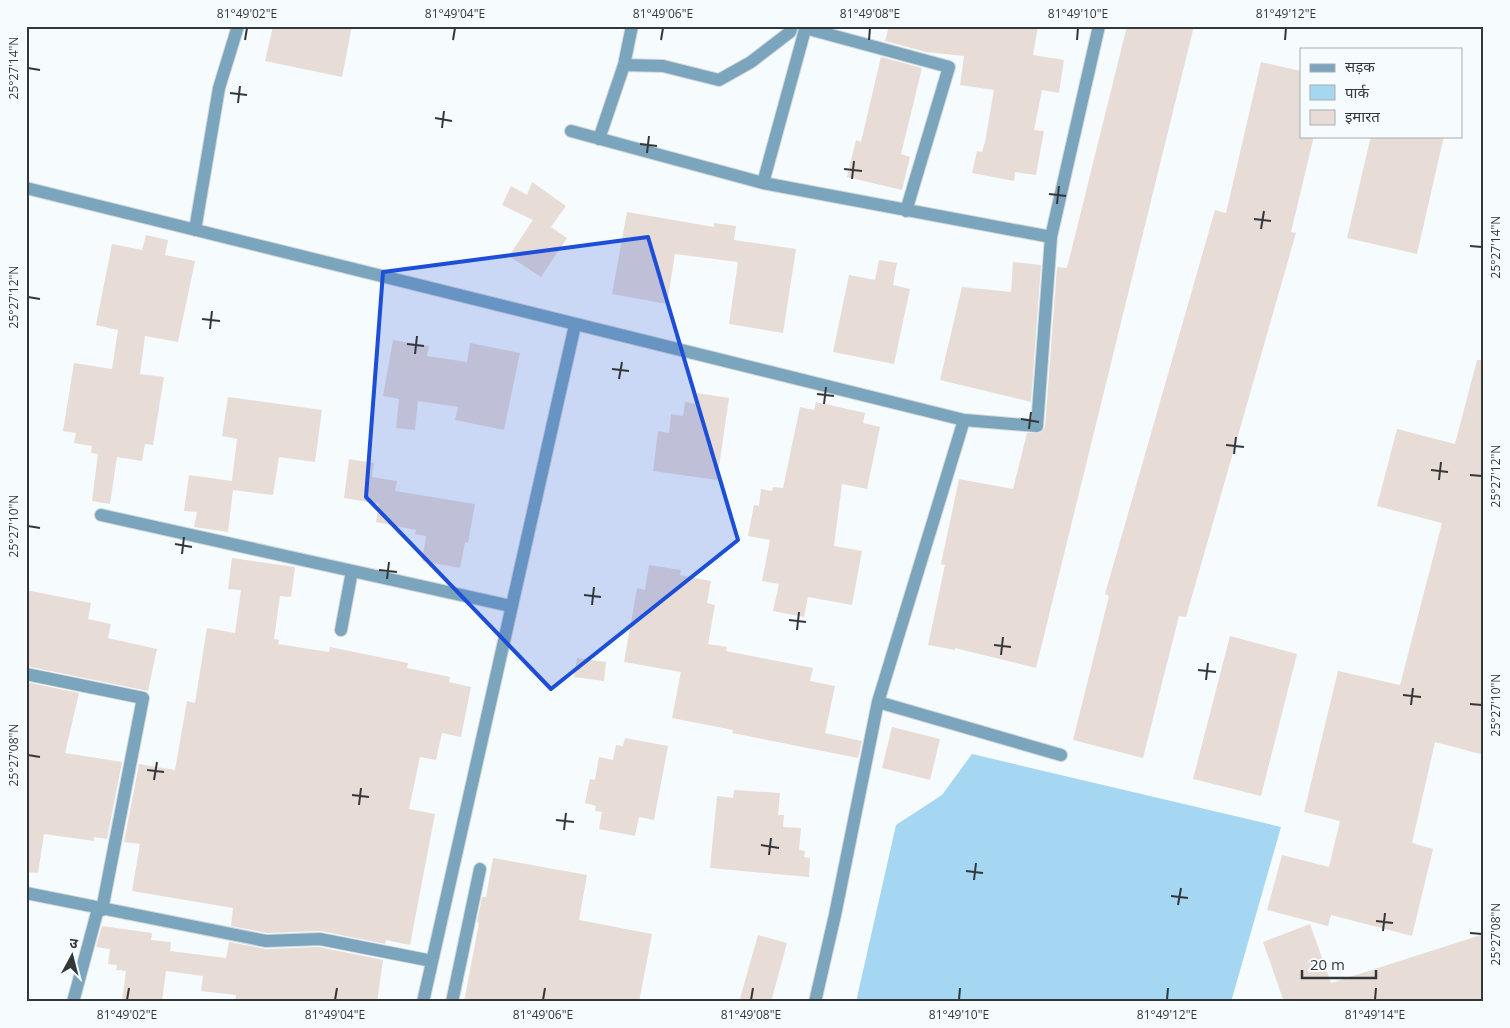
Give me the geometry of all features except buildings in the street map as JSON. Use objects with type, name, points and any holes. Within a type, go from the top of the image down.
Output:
[{"type":"street","points":[[195,230],[219,88],[238,26]]},
{"type":"street","points":[[599,139],[624,65],[632,26]]},
{"type":"street","points":[[624,65],[663,66],[719,80],[751,62],[790,32],[792,26]]},
{"type":"street","points":[[26,188],[964,420],[1037,426],[1051,237],[1099,26]]},
{"type":"street","points":[[763,183],[806,27],[949,67],[906,210]]},
{"type":"street","points":[[571,132],[763,183],[1051,237]]},
{"type":"street","points":[[423,1002],[510,606],[575,325]]},
{"type":"street","points":[[815,1002],[878,702],[964,420]]},
{"type":"street","points":[[101,515],[510,606]]},
{"type":"street","points":[[342,630],[352,571]]},
{"type":"street","points":[[26,674],[143,698],[100,909],[73,1002]]},
{"type":"street","points":[[878,702],[1061,755]]},
{"type":"street","points":[[452,1002],[480,869]]},
{"type":"street","points":[[26,893],[266,941],[320,939],[432,960]]},
{"type":"highlighted area","points":[[648,237],[738,540],[551,689],[366,497],[383,272]]},
{"type":"green space","points":[[972,754],[1281,827],[1231,1002],[856,1002],[896,825],[942,795]]}]
